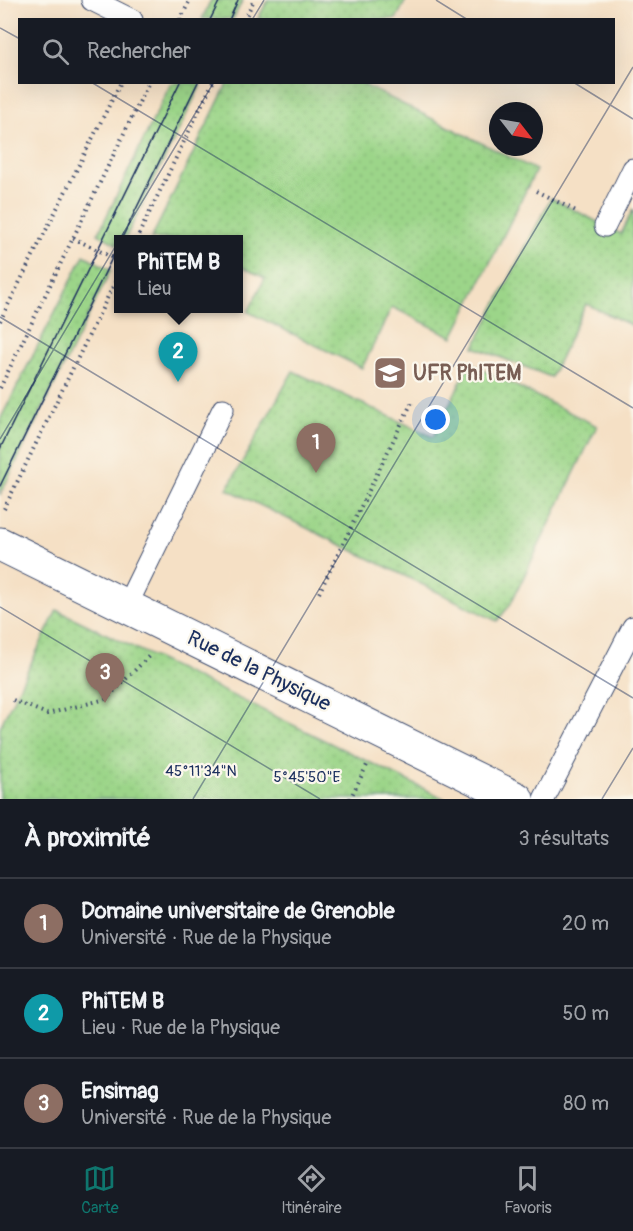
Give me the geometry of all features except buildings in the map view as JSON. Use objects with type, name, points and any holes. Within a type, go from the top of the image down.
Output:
[{"type":"street","name":"Rue de la Physique","points":[[0,543],[517,799]]},
{"type":"lane","points":[[92,0],[128,18]]},
{"type":"lane","points":[[605,226],[633,169]]},
{"type":"lane","points":[[127,605],[223,409]]},
{"type":"lane","points":[[544,799],[633,627]]},
{"type":"path","points":[[181,18],[190,0]]},
{"type":"path","points":[[245,18],[254,0]]},
{"type":"path","points":[[0,321],[120,84]]},
{"type":"path","points":[[0,388],[148,84]]},
{"type":"path","points":[[138,235],[212,84]]},
{"type":"path","points":[[536,191],[605,226]]},
{"type":"path","points":[[73,238],[114,258]]},
{"type":"path","points":[[0,518],[114,284]]},
{"type":"path","points":[[319,593],[412,402]]},
{"type":"path","points":[[13,700],[47,714],[106,699],[150,656],[164,624]]},
{"type":"green space","points":[[211,0],[243,0],[234,18],[202,18]]},
{"type":"green space","points":[[268,0],[406,0],[397,18],[259,18]]},
{"type":"green space","points":[[171,84],[202,84],[127,235],[114,235],[114,243],[98,234]]},
{"type":"green space","points":[[227,84],[364,84],[489,147],[489,156],[508,156],[536,170],[453,337],[392,307],[362,368],[248,312],[265,278],[243,267],[243,235],[153,235]]},
{"type":"green space","points":[[551,198],[621,234],[633,209],[633,326],[586,304],[551,377],[474,347]]},
{"type":"green space","points":[[84,255],[111,270],[0,495],[0,420]]},
{"type":"green space","points":[[470,363],[597,426],[510,605],[497,621],[227,489],[293,371],[433,437]]},
{"type":"green space","points":[[57,610],[445,799],[0,799],[0,727]]},
{"type":"tram line","points":[[211,18],[220,0]]},
{"type":"tram line","points":[[230,18],[238,0]]},
{"type":"tram line","points":[[0,449],[179,84]]},
{"type":"tram line","points":[[123,235],[197,84]]},
{"type":"tram line","points":[[0,486],[114,254]]},
{"type":"place","name":"UFR PhITEM","points":[[390,373]]},
{"type":"place","name":"PhiTEM B","points":[[178,382]]},
{"type":"place","name":"Domaine universitaire de Grenoble","points":[[316,473]]},
{"type":"place","name":"Ensimag","points":[[105,703]]}]
